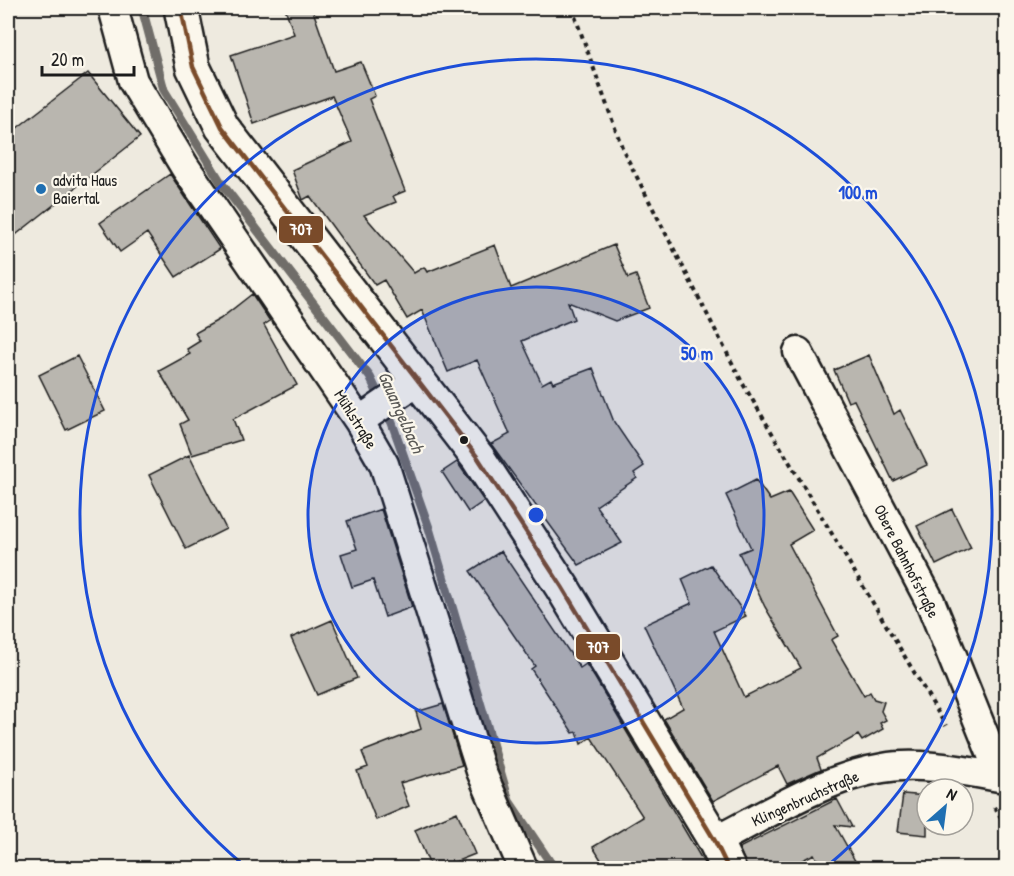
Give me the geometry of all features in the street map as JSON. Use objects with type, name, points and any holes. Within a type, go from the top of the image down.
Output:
[{"type":"street","name":"Mühlstraße","points":[[113,8],[132,81],[185,167],[367,415],[481,771],[523,868]]},
{"type":"street","points":[[181,8],[193,67],[222,127],[411,386],[478,458],[562,587],[722,855]]},
{"type":"street","name":"Obere Bahnhofstraße","points":[[798,352],[930,602],[1004,778]]},
{"type":"street","points":[[367,415],[411,386]]},
{"type":"street","name":"Klingenbruchstraße","points":[[722,855],[788,804],[857,773],[886,767],[927,768],[1004,778]]},
{"type":"path","points":[[572,8],[623,150],[743,384],[946,727]]},
{"type":"building","points":[[285,8],[312,8],[334,71],[361,62],[375,96],[369,99],[405,191],[393,196],[396,202],[364,215],[414,273],[424,267],[427,272],[495,245],[511,288],[614,245],[628,278],[636,275],[649,308],[615,321],[568,302],[574,319],[522,341],[542,384],[551,379],[553,383],[593,368],[614,422],[644,466],[634,473],[637,478],[596,506],[622,543],[579,565],[491,444],[510,434],[477,360],[448,372],[422,310],[407,319],[384,280],[375,285],[310,196],[303,200],[292,170],[352,142],[332,96],[254,124],[231,55],[294,34]]},
{"type":"building","name":"advita Haus Baiertal","points":[[88,73],[140,137],[8,241],[8,135]]},
{"type":"building","points":[[170,174],[220,249],[176,277],[147,233],[120,252],[100,223]]},
{"type":"building","points":[[252,294],[270,321],[264,325],[297,385],[233,419],[241,440],[192,455],[180,424],[188,420],[159,371],[190,354],[187,349],[200,341],[195,333],[220,319]]},
{"type":"building","points":[[869,355],[894,414],[900,410],[927,465],[893,481],[854,400],[848,402],[834,370]]},
{"type":"building","points":[[77,356],[105,411],[66,430],[39,375]]},
{"type":"building","points":[[189,455],[226,529],[186,549],[149,475]]},
{"type":"building","points":[[457,462],[484,501],[468,512],[442,472]]},
{"type":"building","points":[[756,480],[770,500],[789,492],[813,530],[789,544],[838,636],[831,640],[864,696],[870,692],[874,699],[884,702],[881,711],[886,720],[880,723],[883,729],[862,741],[858,735],[817,758],[821,769],[787,784],[778,766],[713,801],[664,719],[683,708],[644,625],[692,603],[682,579],[711,565],[746,616],[714,631],[744,697],[801,668],[765,607],[739,553],[751,548],[726,495]]},
{"type":"building","points":[[381,509],[412,607],[385,617],[373,580],[352,587],[341,554],[357,549],[347,521]]},
{"type":"building","points":[[952,509],[971,548],[936,565],[917,526]]},
{"type":"building","points":[[501,551],[580,668],[586,664],[707,868],[606,868],[593,847],[643,817],[591,737],[581,744],[577,732],[573,733],[531,669],[535,666],[470,571]]},
{"type":"building","points":[[332,620],[357,678],[317,695],[291,638]]},
{"type":"building","points":[[443,704],[462,765],[400,783],[409,806],[376,820],[357,771],[368,767],[362,752],[421,729],[416,712]]},
{"type":"building","points":[[903,794],[915,795],[915,834],[898,832]]},
{"type":"building","points":[[837,799],[852,827],[835,825],[859,868],[822,868],[814,854],[787,868],[747,868],[739,848]]},
{"type":"building","points":[[457,812],[475,854],[440,868],[431,868],[415,830]]},
{"type":"waterway","name":"Gauangelbach","points":[[142,8],[164,90],[222,184],[370,377],[392,423],[429,528],[509,801],[554,868]]},
{"type":"transit line","name":"707","points":[[181,8],[193,67],[222,127],[478,458],[562,587],[715,841],[728,868]]},
{"type":"place","name":"advita Haus Baiertal","points":[[41,189]]}]
